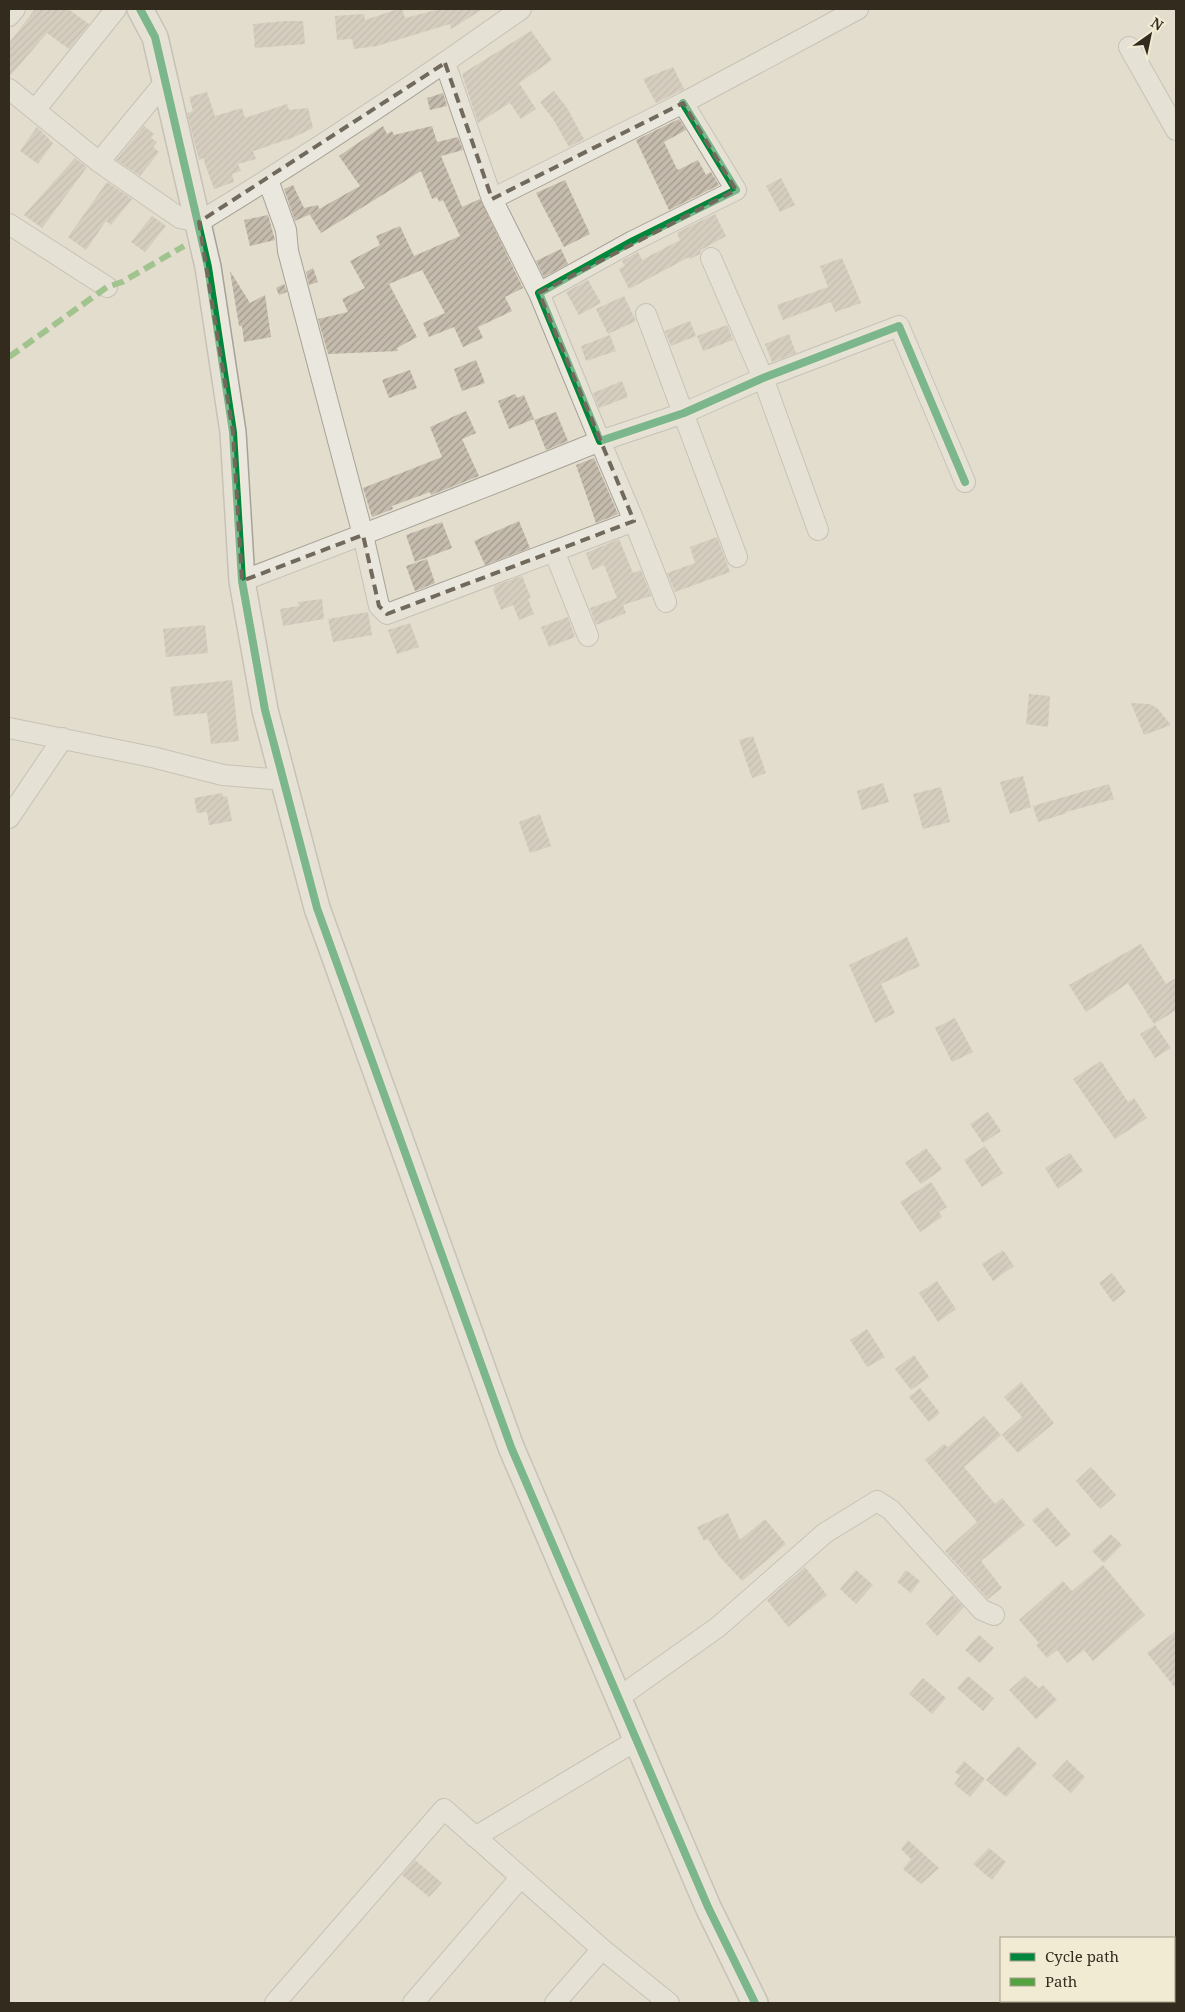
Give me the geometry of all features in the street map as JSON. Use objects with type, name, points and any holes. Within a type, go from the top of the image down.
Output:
[{"type":"street","points":[[9,16],[15,9]]},
{"type":"street","points":[[34,110],[116,9]]},
{"type":"street","points":[[140,9],[155,37],[208,267],[233,432],[242,581],[265,710],[317,908],[504,1428],[708,1908],[755,2003]]},
{"type":"street","points":[[9,89],[99,162],[180,218],[199,222],[268,180],[445,63],[521,9]]},
{"type":"street","points":[[492,198],[683,103],[858,9]]},
{"type":"street","points":[[1129,47],[1176,130]]},
{"type":"street","points":[[445,63],[492,198],[539,293],[666,602]]},
{"type":"street","points":[[99,162],[165,82]]},
{"type":"street","points":[[539,293],[633,241],[736,190],[683,103]]},
{"type":"street","points":[[268,180],[286,230],[288,251],[363,535],[379,606],[387,614],[634,521]]},
{"type":"street","points":[[9,224],[107,287]]},
{"type":"street","points":[[711,258],[763,378],[818,530]]},
{"type":"street","points":[[646,314],[737,557]]},
{"type":"street","points":[[242,581],[600,441],[684,413],[763,378],[899,326],[966,482]]},
{"type":"street","points":[[554,551],[588,636]]},
{"type":"street","points":[[9,728],[152,757],[223,775],[283,780]]},
{"type":"street","points":[[9,818],[63,738]]},
{"type":"street","points":[[618,1698],[718,1627],[825,1533],[877,1501],[891,1510],[982,1610],[994,1615]]},
{"type":"street","points":[[475,1837],[636,1740]]},
{"type":"street","points":[[275,2003],[444,1809],[602,1949],[669,2003]]},
{"type":"street","points":[[413,2003],[521,1877]]},
{"type":"street","points":[[555,2003],[602,1949]]},
{"type":"highlighted area","points":[[445,63],[492,199],[683,103],[736,190],[539,293],[634,521],[387,614],[379,606],[363,535],[242,581],[233,432],[199,222]]},
{"type":"building","points":[[35,9],[68,9],[89,24],[69,49],[47,33],[9,77],[9,43]]},
{"type":"building","points":[[402,9],[405,18],[440,9],[483,9],[451,29],[450,24],[377,46],[354,49],[352,39],[337,40],[335,16],[364,14],[365,20]]},
{"type":"building","points":[[303,21],[305,44],[255,48],[253,24]]},
{"type":"building","points":[[531,31],[552,60],[519,83],[536,109],[521,119],[510,103],[478,123],[462,74]]},
{"type":"building","points":[[673,67],[684,89],[656,103],[643,79]]},
{"type":"building","points":[[554,91],[567,108],[584,139],[569,147],[553,119],[540,102]]},
{"type":"building","points":[[207,92],[215,116],[242,108],[245,118],[287,104],[289,110],[308,108],[313,128],[292,138],[253,151],[256,159],[238,164],[241,171],[232,174],[234,182],[214,189],[203,158],[199,160],[187,113],[193,111],[189,97]]},
{"type":"building","points":[[443,93],[447,106],[430,110],[427,98]]},
{"type":"building","points":[[679,119],[686,130],[664,142],[676,167],[678,170],[698,160],[706,175],[711,172],[719,185],[669,210],[636,140]]},
{"type":"building","points":[[144,126],[154,134],[151,138],[157,142],[153,147],[159,152],[140,176],[116,160]]},
{"type":"building","points":[[383,126],[387,134],[392,131],[394,135],[432,126],[437,142],[458,137],[463,150],[441,156],[462,207],[480,199],[523,288],[505,297],[512,311],[478,327],[483,338],[463,347],[454,327],[429,337],[423,323],[445,313],[422,270],[389,284],[417,337],[397,348],[398,351],[328,354],[318,319],[348,312],[342,299],[365,288],[350,261],[380,245],[376,236],[400,226],[414,256],[460,236],[443,200],[439,202],[437,197],[432,199],[421,171],[321,233],[310,215],[313,213],[295,221],[284,189],[293,185],[304,208],[318,205],[319,209],[360,186],[339,156]]},
{"type":"building","points":[[37,127],[53,143],[38,164],[20,151]]},
{"type":"building","points":[[75,158],[87,167],[42,228],[24,215]]},
{"type":"building","points":[[781,178],[795,205],[780,212],[766,186]]},
{"type":"building","points":[[565,180],[590,234],[564,247],[536,193]]},
{"type":"building","points":[[107,182],[132,199],[111,225],[106,221],[86,250],[68,237]]},
{"type":"building","points":[[715,214],[726,236],[701,250],[700,254],[690,259],[689,257],[629,289],[619,269],[625,266],[622,261],[638,252],[642,260],[680,240],[678,232]]},
{"type":"building","points":[[268,215],[275,240],[250,246],[244,220]]},
{"type":"building","points":[[152,216],[166,226],[145,252],[131,242]]},
{"type":"building","points":[[561,249],[568,264],[544,277],[536,261]]},
{"type":"building","points":[[842,258],[861,303],[835,312],[831,302],[783,320],[777,305],[828,287],[820,266]]},
{"type":"building","points":[[313,268],[318,282],[309,285],[306,272]]},
{"type":"building","points":[[230,271],[250,303],[265,295],[271,337],[244,342],[242,326],[239,326]]},
{"type":"building","points":[[588,280],[601,303],[579,315],[566,292]]},
{"type":"building","points":[[284,284],[287,292],[279,295],[276,288]]},
{"type":"building","points":[[624,296],[636,321],[608,334],[596,309]]},
{"type":"building","points":[[690,321],[696,336],[671,346],[665,331]]},
{"type":"building","points":[[727,325],[733,340],[703,351],[697,336]]},
{"type":"building","points":[[789,334],[796,353],[772,362],[765,344]]},
{"type":"building","points":[[610,335],[616,351],[586,361],[581,346]]},
{"type":"building","points":[[476,360],[485,383],[462,391],[454,369]]},
{"type":"building","points":[[410,370],[417,388],[389,398],[382,380]]},
{"type":"building","points":[[622,381],[628,397],[599,408],[593,393]]},
{"type":"building","points":[[515,394],[517,398],[524,395],[534,419],[509,429],[498,401]]},
{"type":"building","points":[[466,411],[476,433],[462,439],[479,476],[431,495],[430,492],[392,506],[393,509],[372,517],[363,488],[442,457],[430,427]]},
{"type":"building","points":[[556,412],[568,441],[546,450],[534,420]]},
{"type":"building","points":[[594,458],[618,514],[596,523],[576,465]]},
{"type":"building","points":[[519,521],[530,548],[485,565],[474,541]]},
{"type":"building","points":[[442,522],[452,548],[415,562],[406,535]]},
{"type":"building","points":[[717,537],[730,572],[675,592],[667,573],[695,563],[690,547]]},
{"type":"building","points":[[619,539],[633,573],[641,570],[651,596],[623,605],[626,613],[596,625],[590,608],[617,598],[604,565],[592,570],[586,553]]},
{"type":"building","points":[[427,559],[435,583],[415,591],[406,566]]},
{"type":"building","points":[[522,576],[531,598],[528,599],[534,614],[519,620],[513,605],[501,610],[493,589],[495,588],[494,586]]},
{"type":"building","points":[[322,599],[324,619],[283,626],[280,609],[299,606],[298,602]]},
{"type":"building","points":[[368,612],[372,635],[333,642],[328,619]]},
{"type":"building","points":[[568,617],[575,637],[549,647],[541,627]]},
{"type":"building","points":[[410,623],[419,647],[397,654],[388,630]]},
{"type":"building","points":[[205,625],[208,653],[166,657],[163,629]]},
{"type":"building","points":[[232,680],[239,741],[211,744],[207,713],[174,716],[170,687]]},
{"type":"building","points":[[1029,694],[1050,696],[1048,727],[1026,724]]},
{"type":"building","points":[[1131,703],[1149,704],[1157,708],[1171,725],[1144,735]]},
{"type":"building","points":[[753,736],[766,773],[752,778],[739,740]]},
{"type":"building","points":[[1023,776],[1031,807],[1010,814],[1000,782]]},
{"type":"building","points":[[883,783],[889,802],[862,810],[857,791]]},
{"type":"building","points":[[1109,784],[1114,799],[1038,822],[1033,806]]},
{"type":"building","points":[[941,787],[950,822],[923,829],[913,794]]},
{"type":"building","points":[[222,793],[223,797],[227,796],[232,821],[209,825],[207,812],[197,813],[194,798]]},
{"type":"building","points":[[540,814],[551,846],[530,853],[519,822]]},
{"type":"building","points":[[907,937],[920,966],[881,984],[895,1013],[875,1023],[849,965]]},
{"type":"building","points":[[1141,944],[1166,984],[1176,978],[1176,1010],[1154,1024],[1128,983],[1086,1012],[1069,985]]},
{"type":"building","points":[[955,1018],[973,1052],[952,1062],[935,1028]]},
{"type":"building","points":[[1155,1025],[1171,1048],[1155,1058],[1140,1034]]},
{"type":"building","points":[[1101,1061],[1128,1102],[1134,1098],[1147,1118],[1115,1139],[1073,1079]]},
{"type":"building","points":[[988,1112],[1001,1131],[983,1143],[970,1124]]},
{"type":"building","points":[[985,1146],[1003,1173],[982,1187],[964,1160]]},
{"type":"building","points":[[926,1148],[942,1169],[921,1184],[905,1163]]},
{"type":"building","points":[[1070,1153],[1083,1171],[1058,1189],[1045,1168]]},
{"type":"building","points":[[931,1182],[947,1207],[939,1212],[942,1217],[920,1232],[900,1202]]},
{"type":"building","points":[[1003,1250],[1014,1266],[993,1281],[982,1264]]},
{"type":"building","points":[[1112,1273],[1126,1292],[1113,1302],[1099,1283]]},
{"type":"building","points":[[937,1281],[956,1309],[938,1322],[919,1293]]},
{"type":"building","points":[[867,1329],[885,1357],[867,1367],[850,1340]]},
{"type":"building","points":[[914,1355],[929,1377],[911,1390],[895,1369]]},
{"type":"building","points":[[1021,1382],[1054,1423],[1018,1453],[1002,1435],[1022,1417],[1004,1397]]},
{"type":"building","points":[[920,1388],[940,1413],[929,1422],[909,1397]]},
{"type":"building","points":[[984,1416],[1001,1435],[964,1467],[995,1504],[1002,1498],[1025,1525],[981,1561],[1002,1588],[988,1599],[945,1551],[977,1522],[925,1460],[944,1444],[948,1447]]},
{"type":"building","points":[[1091,1467],[1116,1495],[1100,1509],[1076,1481]]},
{"type":"building","points":[[1047,1507],[1071,1535],[1056,1547],[1032,1520]]},
{"type":"building","points":[[728,1513],[740,1540],[765,1519],[786,1544],[742,1581],[719,1556],[708,1539],[704,1541],[697,1527]]},
{"type":"building","points":[[1111,1534],[1122,1545],[1104,1563],[1092,1551]]},
{"type":"building","points":[[1103,1565],[1145,1615],[1093,1661],[1084,1650],[1067,1663],[1057,1650],[1047,1658],[1036,1645],[1039,1643],[1019,1620],[1063,1581],[1072,1591]]},
{"type":"building","points":[[805,1567],[827,1595],[788,1627],[767,1600]]},
{"type":"building","points":[[856,1570],[873,1585],[856,1604],[840,1589]]},
{"type":"building","points":[[906,1570],[920,1581],[911,1593],[897,1582]]},
{"type":"building","points":[[952,1595],[964,1607],[937,1636],[926,1624]]},
{"type":"building","points":[[1176,1631],[1176,1689],[1147,1653]]},
{"type":"building","points":[[979,1635],[994,1648],[980,1663],[965,1650]]},
{"type":"building","points":[[968,1676],[994,1698],[983,1711],[957,1688]]},
{"type":"building","points":[[1025,1676],[1039,1688],[1043,1685],[1057,1700],[1036,1719],[1009,1690]]},
{"type":"building","points":[[923,1678],[946,1698],[932,1714],[909,1694]]},
{"type":"building","points":[[1018,1746],[1037,1764],[1006,1797],[986,1780]]},
{"type":"building","points":[[1067,1760],[1085,1777],[1071,1793],[1052,1776]]},
{"type":"building","points":[[964,1761],[985,1779],[970,1797],[954,1784],[960,1776],[955,1772]]},
{"type":"building","points":[[908,1840],[939,1868],[921,1884],[903,1869],[911,1859],[901,1849]]},
{"type":"building","points":[[989,1848],[1006,1862],[992,1880],[973,1864]]},
{"type":"building","points":[[415,1860],[442,1883],[429,1897],[402,1875]]},
{"type":"marked path","points":[[9,357],[107,287],[122,282],[184,246]]},
{"type":"cycle path","points":[[140,9],[155,37],[208,267],[233,432],[242,581],[265,710],[317,908],[511,1447],[708,1907],[755,2003]]},
{"type":"cycle path","points":[[683,103],[736,190],[633,241],[539,293],[600,441],[684,413],[763,378],[899,326],[965,482]]}]
